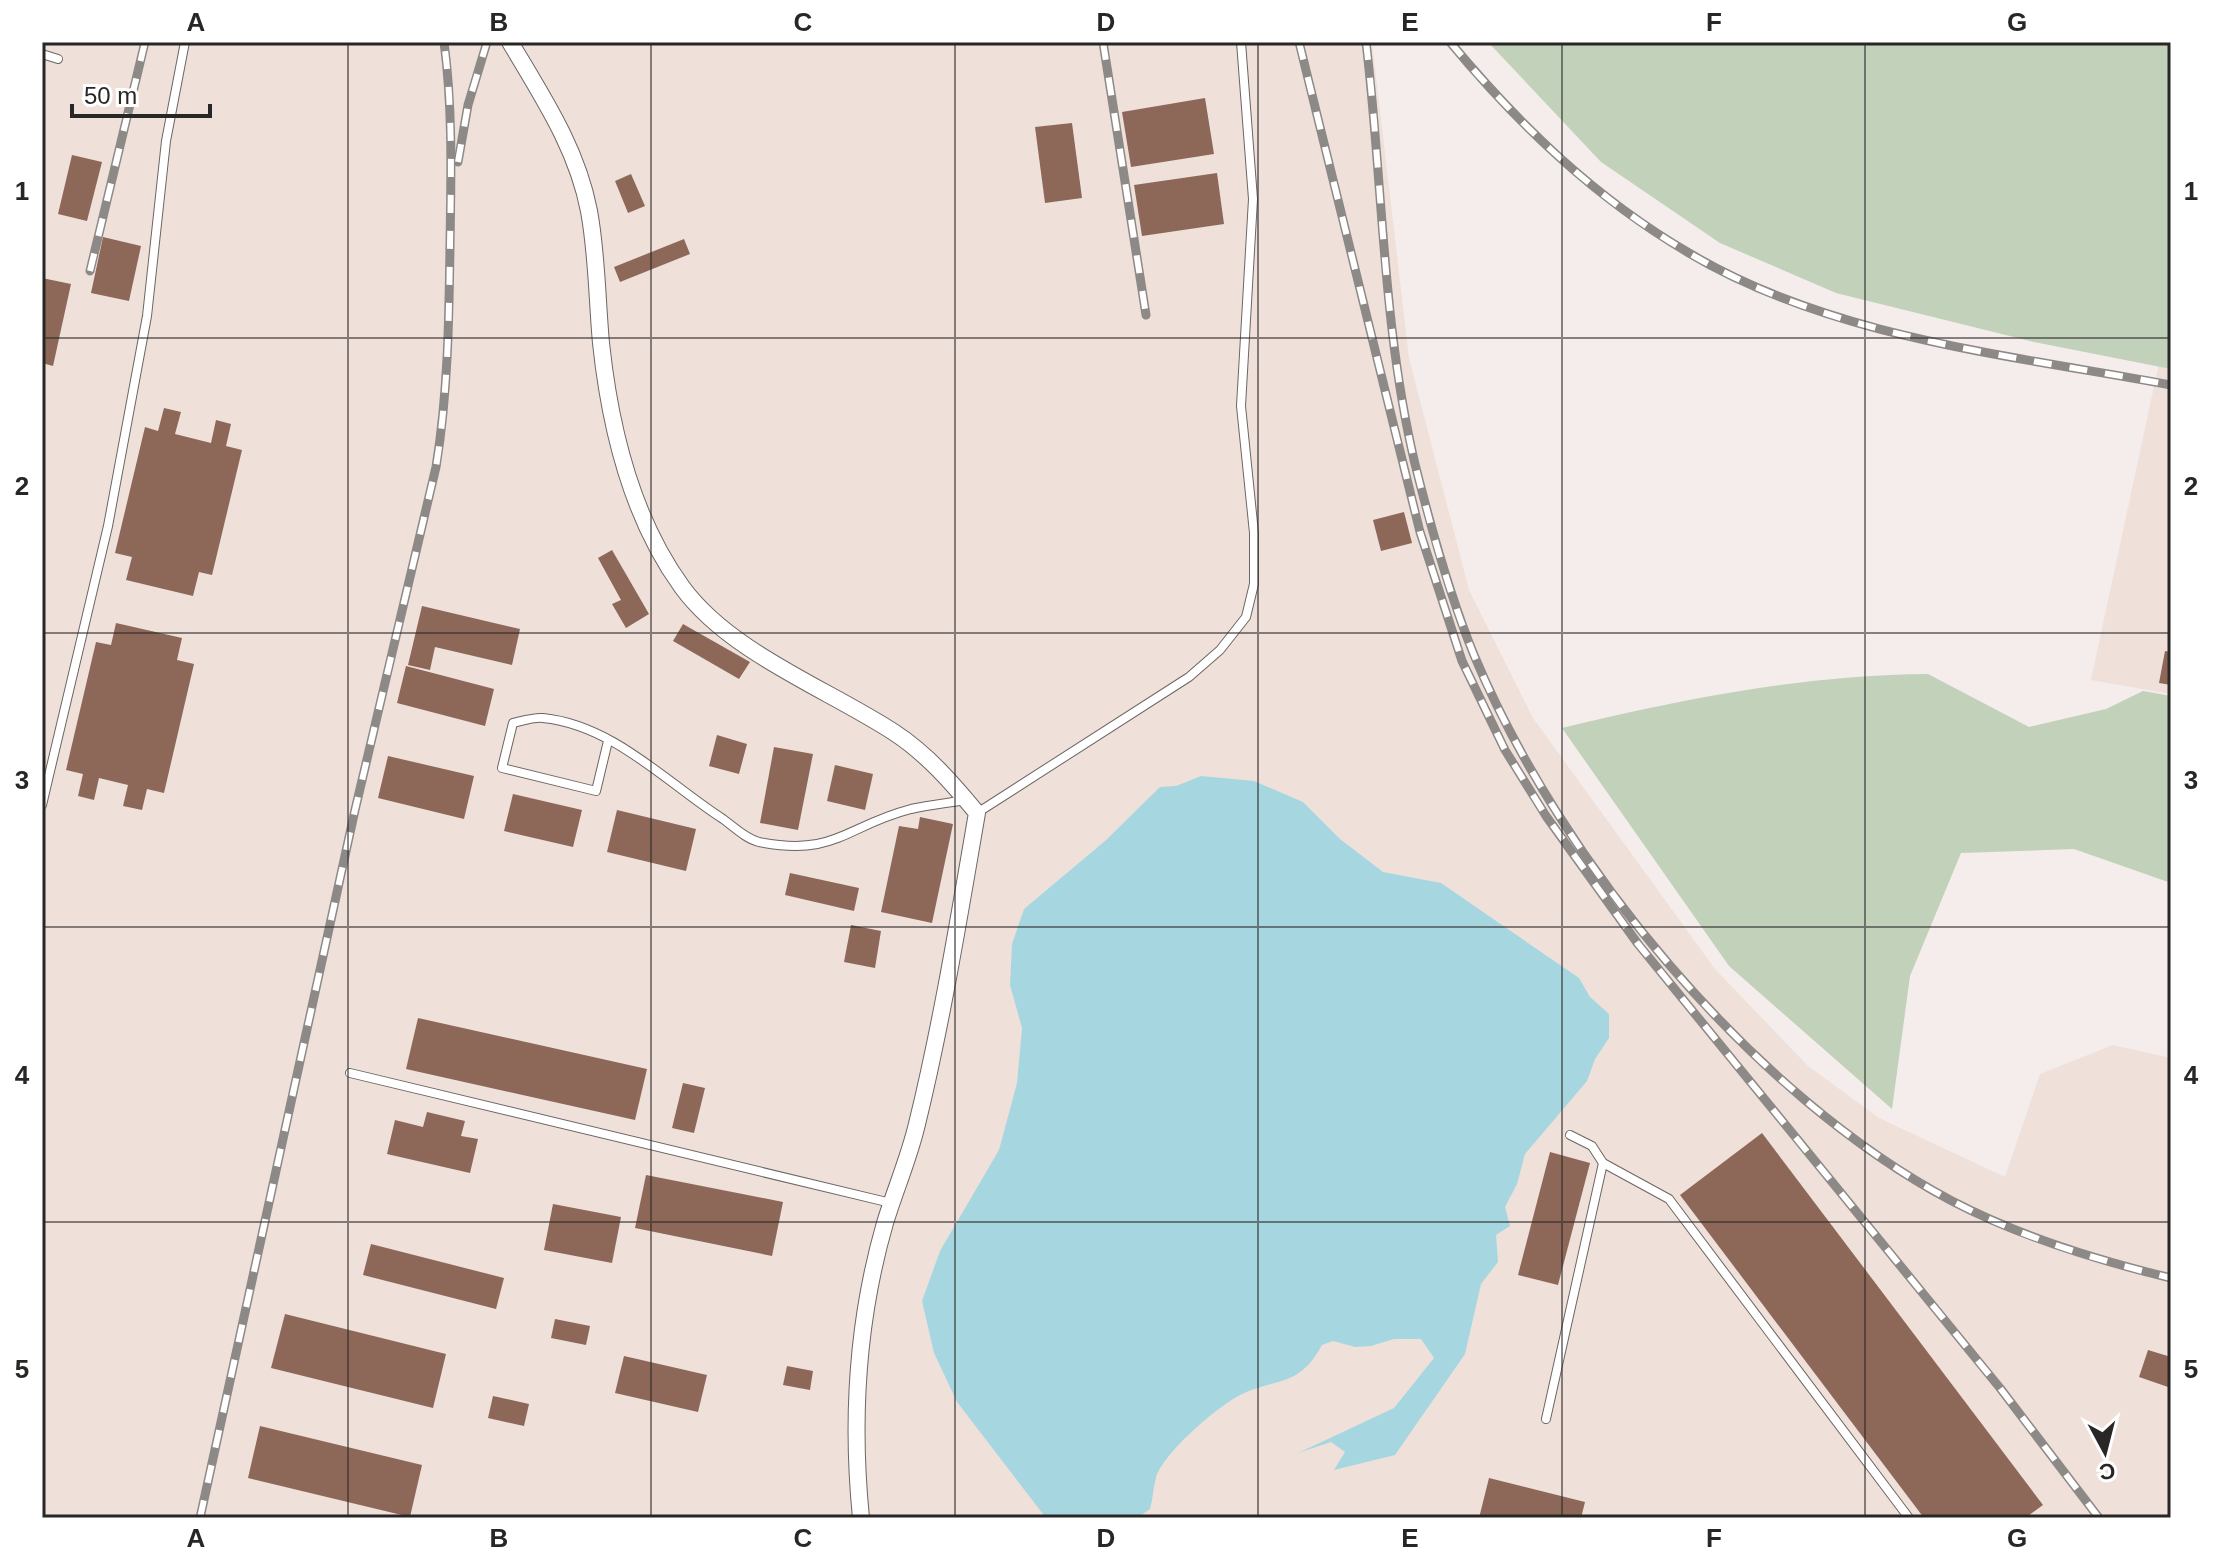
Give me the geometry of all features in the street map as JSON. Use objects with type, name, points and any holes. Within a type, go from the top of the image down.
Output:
[{"type":"street","points":[[510,42],[554,113],[572,154],[589,209],[609,406],[624,468],[652,537],[682,587],[718,624],[751,648],[899,735],[952,782],[972,807],[939,1024],[917,1127],[892,1203],[859,1350],[854,1449],[861,1518]]},
{"type":"lane","points":[[42,805],[69,705],[114,495],[147,316],[166,141],[185,42]]},
{"type":"lane","points":[[608,741],[596,791],[502,768],[513,723],[542,718],[590,731],[639,757],[683,794],[754,841],[799,848],[833,843],[910,809],[972,807],[1189,677],[1220,650],[1246,617],[1254,584],[1254,533],[1241,406],[1253,199],[1241,42]]},
{"type":"lane","points":[[42,54],[58,59]]},
{"type":"lane","points":[[350,1073],[892,1203]]},
{"type":"lane","points":[[1570,1135],[1592,1146],[1603,1163],[1669,1199],[1909,1518]]},
{"type":"lane","points":[[1546,1419],[1603,1163]]},
{"type":"shaded area","points":[[42,42],[1372,42],[1409,358],[1469,590],[1533,718],[1715,969],[1808,1066],[1879,1118],[2005,1177],[2040,1074],[2113,1045],[2171,1058],[2171,1518],[42,1518]]},
{"type":"shaded area","points":[[2161,354],[2171,356],[2171,694],[2091,680]]},
{"type":"green space","points":[[1488,42],[2171,42],[2171,369],[2034,342],[1836,293],[1720,243],[1601,162]]},
{"type":"green space","points":[[1928,674],[2029,727],[2106,709],[2143,691],[2171,696],[2171,883],[2074,849],[1961,853],[1910,976],[1892,1109],[1729,966],[1562,728],[1744,690],[1881,675]]},
{"type":"water","points":[[1201,776],[1254,781],[1303,802],[1340,839],[1383,872],[1441,883],[1579,978],[1590,997],[1609,1014],[1609,1038],[1595,1059],[1587,1081],[1525,1154],[1517,1184],[1505,1207],[1510,1226],[1496,1235],[1498,1262],[1481,1284],[1465,1354],[1395,1455],[1334,1470],[1345,1452],[1331,1442],[1298,1453],[1394,1408],[1434,1358],[1421,1339],[1394,1339],[1355,1347],[1333,1341],[1322,1345],[1296,1375],[1240,1395],[1192,1432],[1161,1468],[1150,1509],[1137,1518],[1046,1518],[957,1402],[934,1353],[922,1301],[940,1251],[999,1150],[1017,1083],[1022,1028],[1010,985],[1012,944],[1024,909],[1105,841],[1160,787],[1176,786]]},
{"type":"building","points":[[1205,98],[1214,154],[1131,167],[1122,112]]},
{"type":"building","points":[[1072,123],[1082,198],[1045,203],[1035,127]]},
{"type":"building","points":[[72,155],[102,162],[87,221],[58,214]]},
{"type":"building","points":[[1217,173],[1224,224],[1142,236],[1134,185]]},
{"type":"building","points":[[631,174],[645,206],[628,213],[615,181]]},
{"type":"building","points":[[103,237],[141,246],[129,301],[91,293]]},
{"type":"building","points":[[684,239],[690,254],[620,282],[614,267]]},
{"type":"building","points":[[42,278],[71,284],[53,366],[42,363]]},
{"type":"building","points":[[164,408],[181,412],[175,434],[211,443],[216,420],[231,424],[226,446],[242,450],[212,575],[199,572],[193,596],[126,580],[132,557],[115,553],[145,427],[158,431]]},
{"type":"building","points":[[1404,512],[1412,543],[1381,551],[1373,520]]},
{"type":"building","points":[[612,550],[649,614],[626,628],[612,604],[621,600],[598,558]]},
{"type":"building","points":[[422,606],[520,629],[512,665],[435,647],[430,670],[408,665]]},
{"type":"building","points":[[116,623],[182,638],[177,660],[194,664],[164,793],[147,789],[142,810],[123,806],[128,785],[99,778],[94,800],[78,796],[83,774],[66,770],[96,642],[111,645]]},
{"type":"building","points":[[683,624],[750,662],[739,679],[673,641]]},
{"type":"building","points":[[2165,651],[2171,652],[2171,685],[2159,683]]},
{"type":"building","points":[[406,666],[494,689],[485,726],[397,703]]},
{"type":"building","points":[[717,735],[747,744],[739,774],[709,766]]},
{"type":"building","points":[[774,747],[813,754],[798,830],[760,823]]},
{"type":"building","points":[[388,756],[474,776],[464,819],[378,798]]},
{"type":"building","points":[[835,765],[873,774],[865,810],[827,801]]},
{"type":"building","points":[[513,794],[582,810],[573,847],[504,831]]},
{"type":"building","points":[[617,810],[696,829],[686,871],[607,852]]},
{"type":"building","points":[[920,817],[953,824],[932,923],[881,912],[899,826],[918,829]]},
{"type":"building","points":[[790,873],[859,888],[854,911],[785,895]]},
{"type":"building","points":[[851,925],[881,931],[875,968],[844,962]]},
{"type":"building","points":[[418,1018],[647,1069],[635,1120],[406,1069]]},
{"type":"building","points":[[683,1083],[705,1088],[694,1133],[672,1128]]},
{"type":"building","points":[[427,1112],[465,1121],[461,1136],[478,1139],[470,1173],[387,1154],[395,1120],[423,1127]]},
{"type":"building","points":[[1762,1133],[2043,1505],[2025,1518],[1924,1518],[1680,1195]]},
{"type":"building","points":[[1550,1152],[1590,1163],[1558,1285],[1518,1275]]},
{"type":"building","points":[[646,1175],[783,1202],[772,1256],[635,1228]]},
{"type":"building","points":[[553,1204],[621,1217],[612,1263],[544,1250]]},
{"type":"building","points":[[371,1244],[504,1278],[496,1309],[363,1275]]},
{"type":"building","points":[[285,1314],[446,1354],[433,1408],[271,1368]]},
{"type":"building","points":[[555,1319],[590,1326],[586,1345],[551,1338]]},
{"type":"building","points":[[2148,1350],[2171,1357],[2171,1388],[2139,1377]]},
{"type":"building","points":[[624,1356],[707,1375],[698,1412],[615,1393]]},
{"type":"building","points":[[787,1366],[813,1371],[810,1390],[783,1385]]},
{"type":"building","points":[[493,1396],[529,1404],[524,1426],[488,1418]]},
{"type":"building","points":[[260,1426],[422,1465],[410,1517],[248,1478]]},
{"type":"building","points":[[1489,1478],[1585,1502],[1581,1518],[1479,1518]]},
{"type":"railway","points":[[90,271],[145,42]]},
{"type":"railway","points":[[200,1518],[355,810],[436,467],[445,384],[450,273],[451,144],[444,42]]},
{"type":"railway","points":[[458,162],[468,105],[487,42]]},
{"type":"railway","points":[[1103,42],[1146,315]]},
{"type":"railway","points":[[1299,42],[1420,532],[1462,661],[1505,750],[1546,816],[1638,944],[2000,1388],[2099,1518]]},
{"type":"railway","points":[[1366,42],[1389,307],[1415,464],[1441,561],[1474,655],[1511,734],[1557,813],[1611,891],[1671,966],[1736,1037],[1805,1100],[1878,1156],[1952,1201],[2005,1226],[2087,1255],[2171,1278]]},
{"type":"railway","points":[[1450,42],[1531,131],[1590,184],[1655,232],[1744,282],[1802,305],[1923,340],[2171,385]]}]
